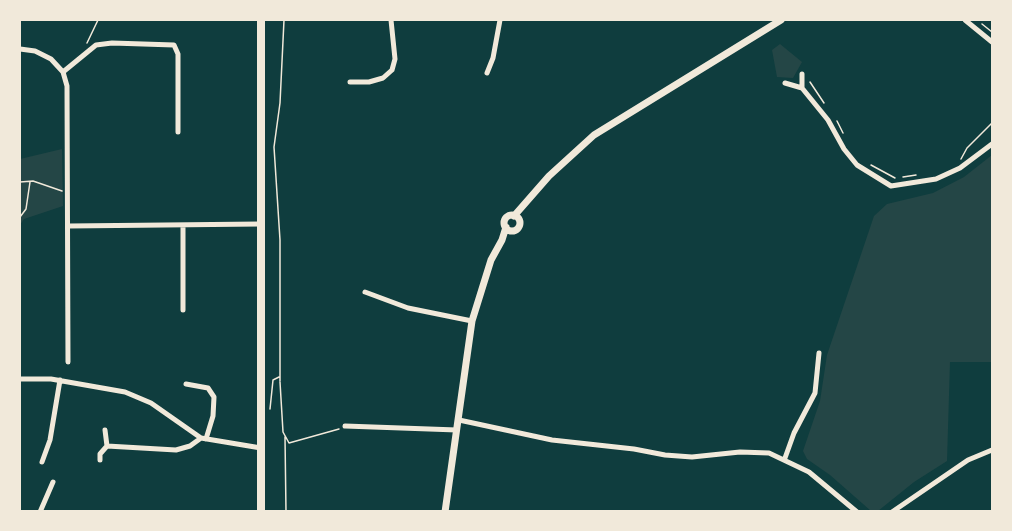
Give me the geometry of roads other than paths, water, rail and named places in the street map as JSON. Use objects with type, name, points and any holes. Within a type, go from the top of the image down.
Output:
[{"type":"main road","points":[[261,20],[261,512]]},
{"type":"main road","points":[[509,229],[519,228],[517,218],[549,176],[594,135],[781,20]]},
{"type":"main road","points":[[445,512],[472,321],[491,260],[509,229],[506,219],[517,218]]},
{"type":"street","points":[[350,82],[376,81],[392,70],[396,59],[391,20]]},
{"type":"street","points":[[487,73],[493,58],[500,20]]},
{"type":"street","points":[[965,20],[993,42]]},
{"type":"street","points":[[63,72],[82,54],[96,45],[172,43],[177,46],[178,132]]},
{"type":"street","points":[[20,49],[44,54],[63,72],[67,86],[68,362]]},
{"type":"street","points":[[802,75],[802,88]]},
{"type":"street","points":[[785,82],[802,88],[828,120],[844,149],[857,165],[891,186],[936,179],[960,168],[993,144]]},
{"type":"street","points":[[69,226],[260,224]]},
{"type":"street","points":[[183,225],[183,310]]},
{"type":"street","points":[[364,292],[408,308],[472,321]]},
{"type":"street","points":[[785,458],[794,433],[815,393],[819,353]]},
{"type":"street","points":[[20,379],[60,380],[138,396],[204,438],[261,448]]},
{"type":"street","points":[[42,462],[50,440],[60,380]]},
{"type":"street","points":[[107,446],[176,450],[190,446],[204,438],[213,416],[214,397],[208,388],[186,384]]},
{"type":"street","points":[[459,420],[552,440],[634,449],[665,455],[692,457],[754,451],[785,458],[809,472],[857,512]]},
{"type":"street","points":[[345,426],[457,430]]},
{"type":"street","points":[[100,460],[100,454],[107,446],[105,430]]},
{"type":"street","points":[[892,512],[968,460],[993,450]]},
{"type":"street","points":[[40,512],[53,482]]}]
